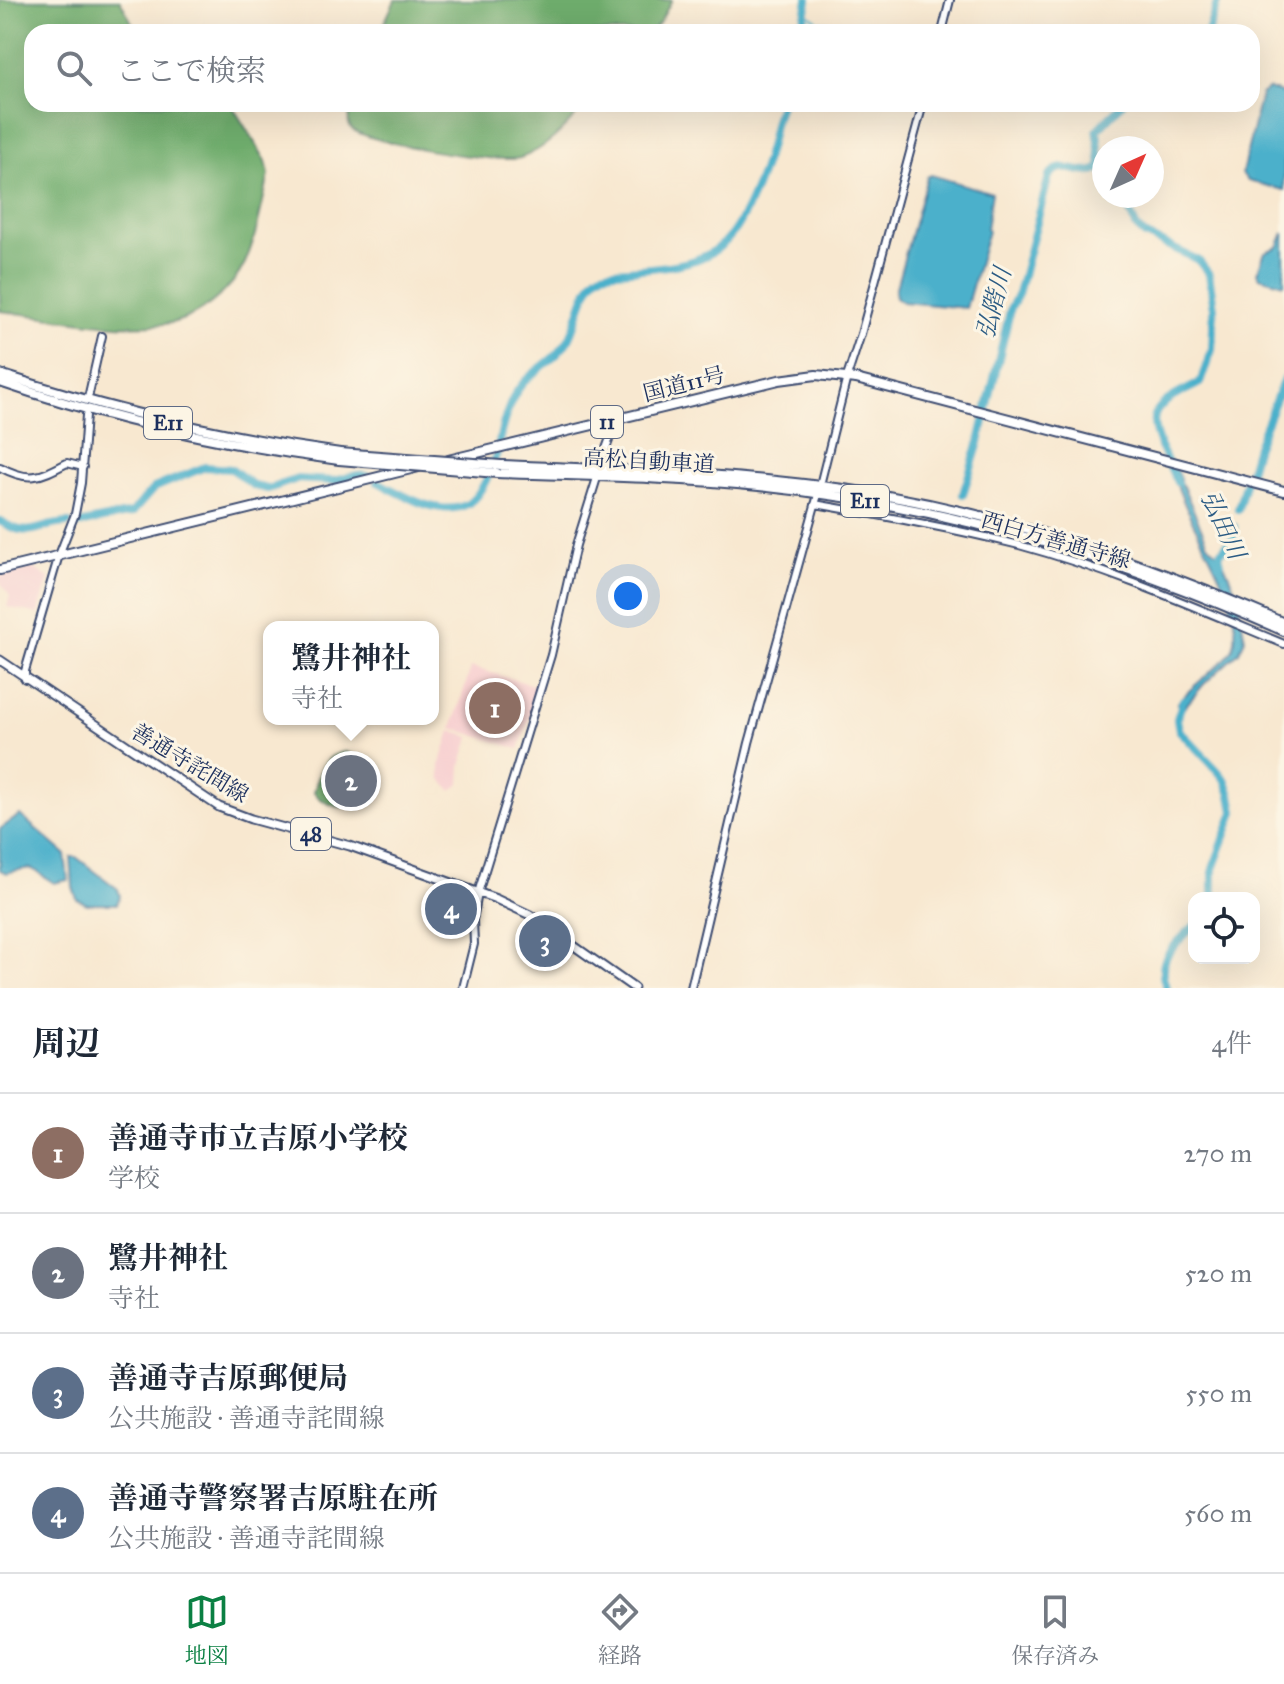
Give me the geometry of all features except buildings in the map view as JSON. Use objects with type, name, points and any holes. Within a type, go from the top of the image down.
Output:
[{"type":"highway","name":"高松自動車道","points":[[0,374],[172,424],[340,456]]},
{"type":"highway","name":"国道11号","points":[[0,570],[779,380],[816,375],[847,377],[1284,491]]},
{"type":"highway","name":"高松自動車道","points":[[0,382],[52,400],[236,445],[499,469],[655,471],[761,478],[854,490],[1051,534],[1135,562],[1218,600],[1284,623]]},
{"type":"highway","name":"高松自動車道","points":[[1245,610],[1284,631]]},
{"type":"main road","name":"善通寺詫間線","points":[[0,660],[231,813],[350,846],[530,915],[634,988]]},
{"type":"street","points":[[944,24],[950,0]]},
{"type":"street","points":[[821,481],[921,112]]},
{"type":"street","points":[[88,398],[102,336]]},
{"type":"street","points":[[25,679],[59,555],[75,514],[83,467],[86,415]]},
{"type":"street","points":[[601,462],[617,419]]},
{"type":"street","points":[[0,467],[14,474],[33,477],[49,474],[67,463],[83,467]]},
{"type":"street","points":[[463,988],[474,944],[478,893],[551,655],[576,545],[596,481]]},
{"type":"street","name":"西白方善通寺線","points":[[691,988],[749,743],[816,501],[1020,546],[1148,587],[1284,644]]},
{"type":"shaded area","points":[[33,568],[49,578],[38,614],[7,607],[10,596],[0,582],[0,576]]},
{"type":"shaded area","points":[[471,667],[540,687],[519,749],[452,728]]},
{"type":"shaded area","points":[[451,731],[470,737],[461,766],[460,784],[452,791],[440,778],[440,765]]},
{"type":"green space","points":[[0,0],[120,0],[133,24],[24,24],[24,112],[236,112],[266,161],[269,175],[249,253],[239,274],[222,294],[200,311],[176,322],[102,324],[0,311]]},
{"type":"green space","points":[[395,0],[672,0],[658,24],[384,24]]},
{"type":"green space","points":[[350,112],[578,112],[539,149],[520,158],[508,159],[433,151],[380,140],[351,128]]},
{"type":"green space","points":[[345,752],[360,757],[364,764],[360,776],[369,783],[359,800],[352,805],[338,807],[314,793],[327,761]]},
{"type":"water","points":[[1268,89],[1284,94],[1284,190],[1248,181],[1242,173],[1257,112],[1260,112],[1261,94]]},
{"type":"water","points":[[931,175],[992,193],[988,231],[966,308],[903,302],[896,297],[895,291],[927,177]]},
{"type":"water","points":[[1284,233],[1284,284],[1259,277],[1257,273],[1265,252],[1278,247]]},
{"type":"water","points":[[1176,470],[1208,544],[1221,557],[1237,594],[1245,639],[1239,652],[1203,685],[1183,709],[1177,704],[1230,654],[1235,635],[1230,604],[1172,473]]},
{"type":"water","points":[[20,815],[65,854],[68,880],[54,883],[29,868],[6,873],[0,870],[0,829]]},
{"type":"water","points":[[71,857],[76,857],[118,889],[120,896],[117,904],[87,904],[77,899]]},
{"type":"waterway","points":[[804,24],[808,0]]},
{"type":"waterway","name":"弘田川","points":[[1210,24],[1218,0]]},
{"type":"waterway","points":[[805,12],[830,24]]},
{"type":"waterway","points":[[499,442],[515,394],[525,381],[565,346],[595,278],[607,272],[691,261],[714,251],[730,236],[756,187],[777,112]]},
{"type":"waterway","name":"弘田川","points":[[1098,136],[1097,130],[1114,112]]},
{"type":"waterway","name":"弘階川","points":[[963,494],[979,442],[1011,307],[1018,294],[1049,176],[1060,168],[1092,171]]},
{"type":"waterway","name":"弘田川","points":[[1128,208],[1137,228],[1145,235],[1198,260],[1209,274],[1214,308],[1212,350],[1200,383],[1166,402],[1154,418],[1157,436],[1177,482]]},
{"type":"waterway","points":[[1248,477],[1284,379]]},
{"type":"waterway","points":[[378,482],[422,503],[447,509],[459,507],[469,503],[478,493],[497,453]]},
{"type":"waterway","points":[[78,524],[132,513],[154,488],[205,467],[232,469],[254,486],[268,489],[297,479],[334,481],[367,476]]},
{"type":"waterway","points":[[1238,509],[1245,484]]},
{"type":"waterway","points":[[0,521],[27,531],[68,523]]},
{"type":"waterway","points":[[1218,564],[1221,563],[1219,554],[1235,535],[1234,527]]},
{"type":"waterway","name":"弘田川","points":[[1183,700],[1177,719],[1179,730],[1226,781],[1234,812],[1213,869],[1213,892]]},
{"type":"waterway","name":"弘田川","points":[[1167,988],[1163,978],[1165,961],[1168,953],[1188,932]]},
{"type":"place","name":"善通寺市立吉原小学校","points":[[495,708]]},
{"type":"place","name":"鷺井神社","points":[[351,781]]},
{"type":"place","name":"善通寺警察署吉原駐在所","points":[[451,909]]},
{"type":"place","name":"善通寺吉原郵便局","points":[[545,941]]}]
